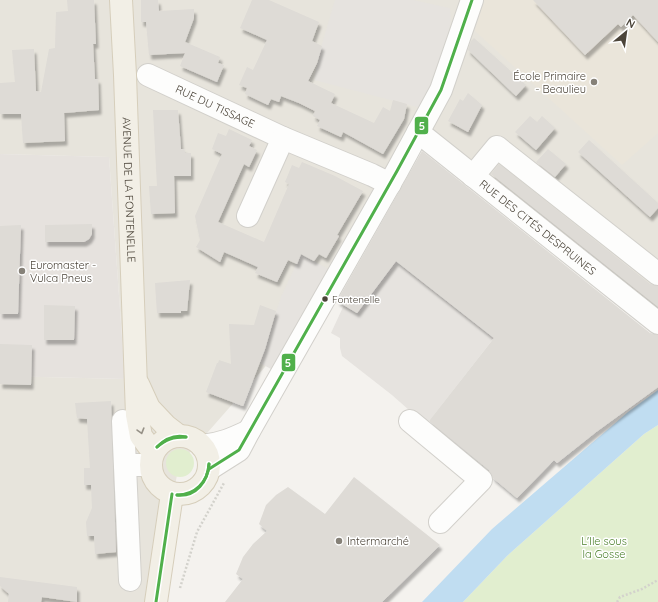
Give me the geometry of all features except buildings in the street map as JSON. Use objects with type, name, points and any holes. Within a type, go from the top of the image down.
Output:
[{"type":"main road","name":"AVENUE DE LA FONTENELLE","points":[[121,0],[137,415],[141,436],[152,458]]},
{"type":"main road","name":"AVENUE DE LA FONTENELLE","points":[[136,379],[149,408],[178,436]]},
{"type":"main road","points":[[178,436],[191,438],[202,446],[208,457],[209,469],[205,481],[196,490],[184,495],[172,494],[162,489],[155,482],[151,472],[152,458],[160,443],[168,438],[178,436]]},
{"type":"main road","points":[[156,602],[172,494]]},
{"type":"street","points":[[209,469],[239,450],[390,184],[441,90],[472,0]]},
{"type":"street","name":"RUE DU TISSAGE","points":[[148,75],[283,138],[390,184]]},
{"type":"street","name":"RUE DES CITÉS DESPRUINES","points":[[418,132],[658,323]]},
{"type":"street","points":[[248,216],[283,138]]},
{"type":"street","points":[[473,176],[497,147],[658,274]]},
{"type":"street","points":[[123,421],[130,580]]},
{"type":"street","points":[[410,421],[481,480],[440,522]]},
{"type":"street","points":[[202,446],[229,441],[249,431]]},
{"type":"street","points":[[125,465],[152,458]]},
{"type":"path","points":[[178,595],[197,532],[233,468],[233,455]]},
{"type":"path","points":[[617,602],[620,597],[642,589],[658,580]]},
{"type":"shaded area","points":[[0,0],[658,0],[658,315],[431,135],[286,343],[179,465],[152,602],[0,602],[0,376],[125,379],[109,157],[0,154]]},
{"type":"shaded area","points":[[335,0],[414,0],[450,8],[451,21],[437,76],[421,108],[314,80],[320,51]]},
{"type":"shaded area","name":"École Primaire - Beaulieu","points":[[484,0],[658,0],[658,133],[622,165],[475,31]]},
{"type":"shaded area","points":[[0,154],[109,157],[125,379],[0,376]]},
{"type":"shaded area","points":[[301,254],[328,269],[271,369],[260,363],[281,297]]},
{"type":"shaded area","points":[[396,261],[494,338],[426,425],[392,395],[342,356],[340,338],[331,333],[344,305],[357,313]]},
{"type":"green space","name":"L'Ile sous la Gosse","points":[[658,425],[658,602],[463,602],[507,556],[644,434]]},
{"type":"green space","points":[[180,449],[186,450],[190,453],[193,457],[193,469],[190,473],[186,476],[180,477],[174,476],[170,473],[167,469],[166,463],[167,457],[170,453],[174,450]]},
{"type":"water","points":[[658,390],[658,425],[644,434],[507,556],[463,602],[422,602],[492,529],[628,412]]},
{"type":"transit line","name":"5","points":[[209,469],[239,450],[397,171],[441,90],[472,0]]},
{"type":"transit line","name":"5","points":[[157,447],[170,438],[178,436],[186,437]]},
{"type":"transit line","name":"5","points":[[157,447],[170,439],[186,437]]},
{"type":"transit line","name":"5","points":[[177,495],[189,493],[195,490],[203,482],[209,464]]},
{"type":"transit line","name":"5","points":[[177,495],[190,493],[200,487],[206,476],[209,464]]},
{"type":"transit line","name":"5","points":[[156,602],[172,494]]},
{"type":"place","name":"École Primaire - Beaulieu","points":[[594,82]]},
{"type":"place","name":"Euromaster - Vulca Pneus","points":[[22,271]]},
{"type":"place","name":"Fontenelle","points":[[325,299]]},
{"type":"place","name":"Intermarché","points":[[339,541]]}]
